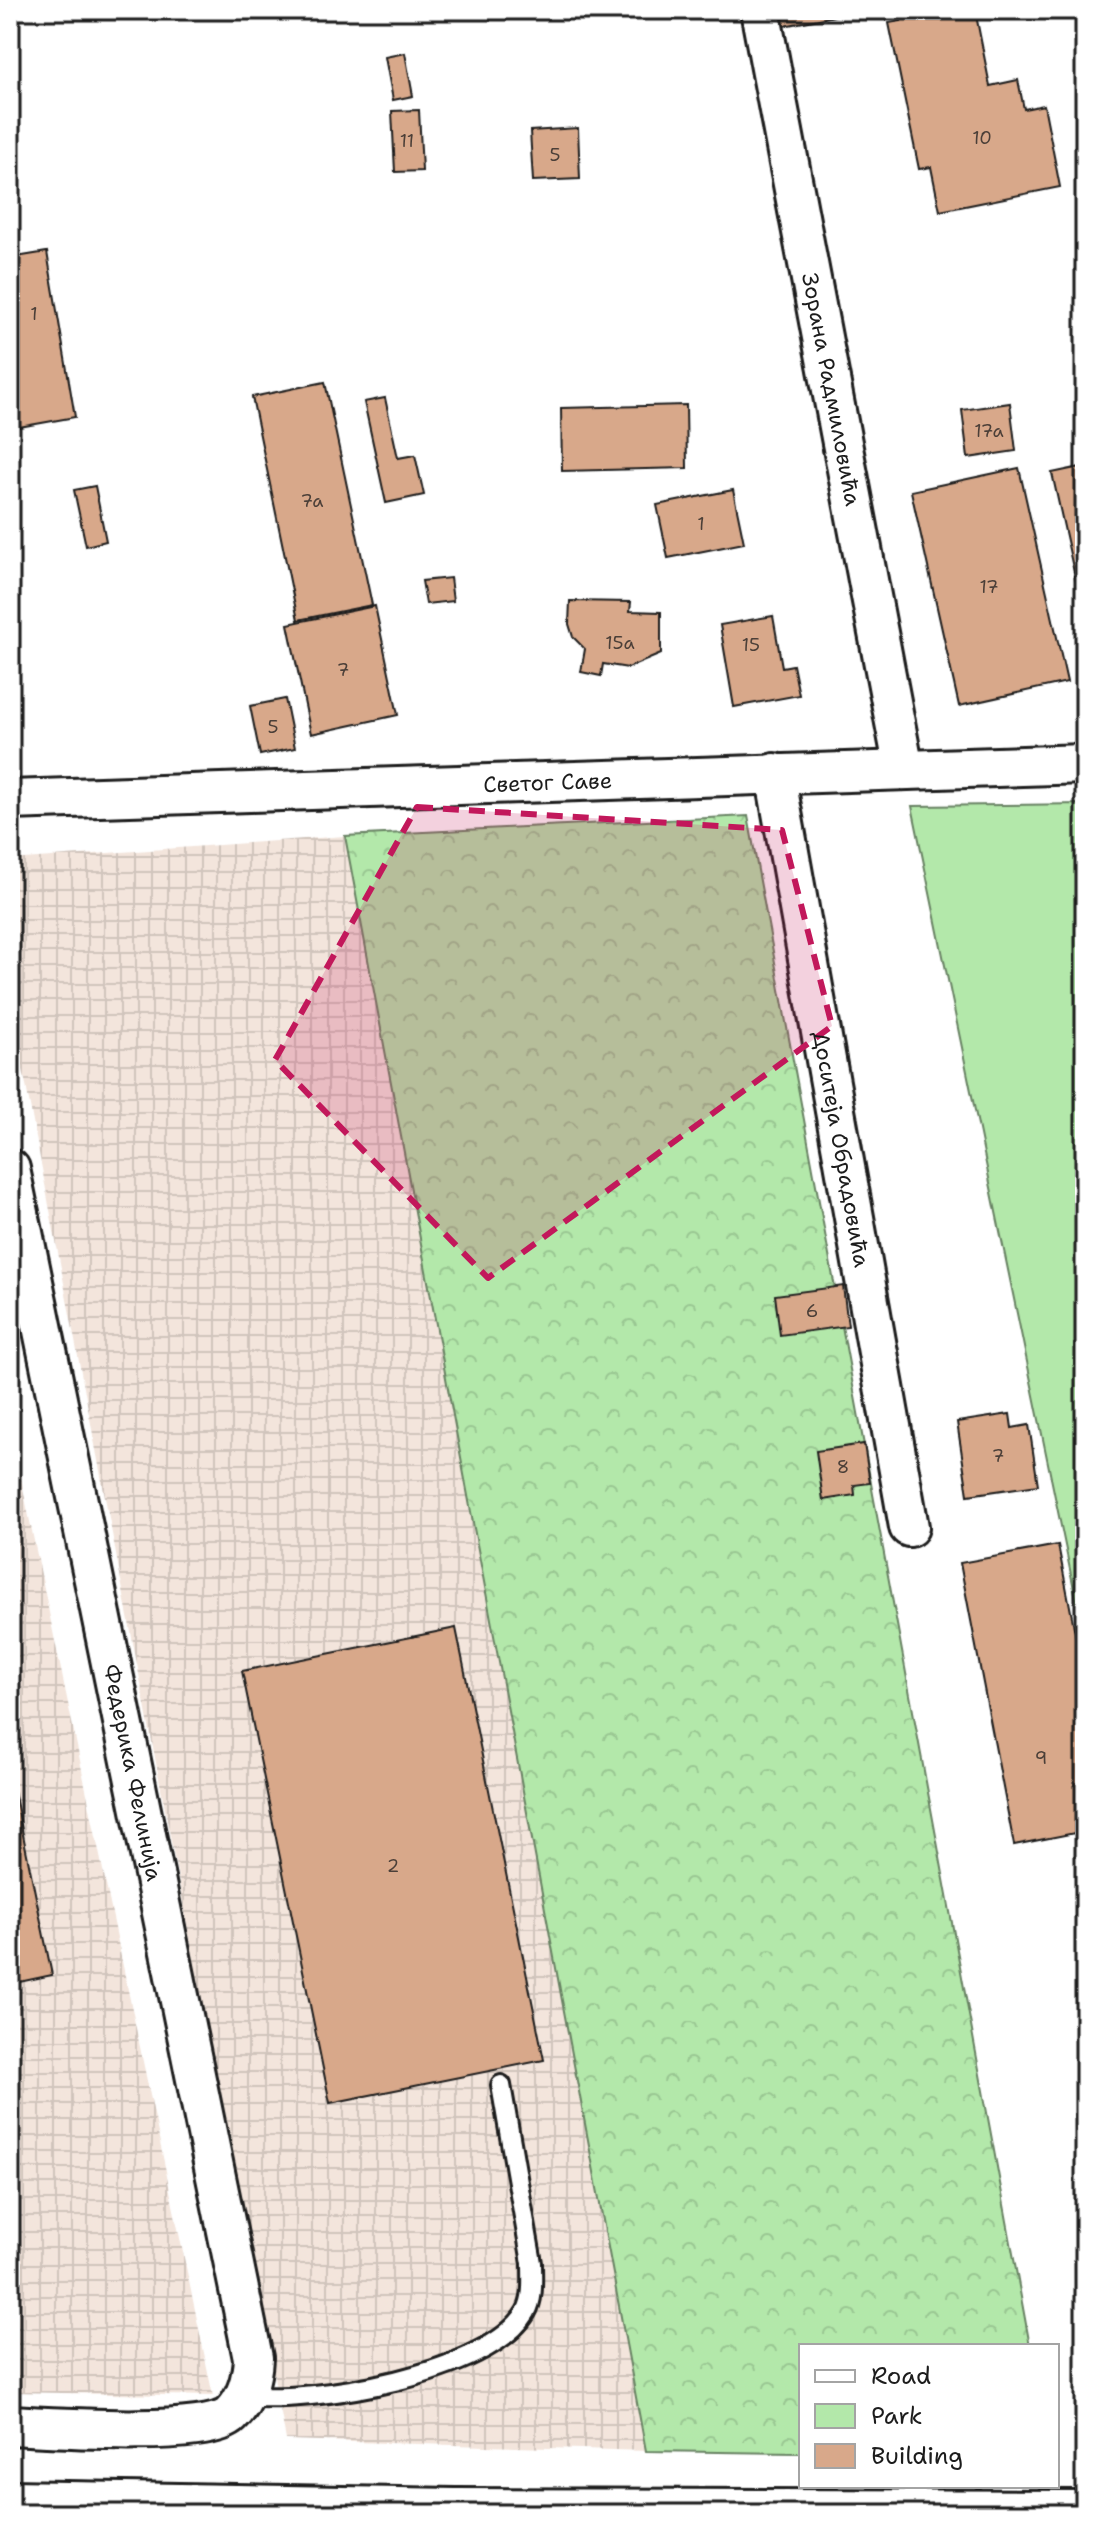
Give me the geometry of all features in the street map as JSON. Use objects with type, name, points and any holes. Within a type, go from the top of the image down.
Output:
[{"type":"highway","points":[[10,2503],[471,2511],[1085,2513]]},
{"type":"street","name":"Зорана Радмиловића","points":[[760,10],[904,770]]},
{"type":"street","name":"Светог Саве","points":[[10,800],[1085,764]]},
{"type":"street","name":"Доситеја Обрадовића","points":[[775,773],[909,1527]]},
{"type":"street","name":"Федерика Фелинија","points":[[10,1169],[253,2358],[248,2386]]},
{"type":"street","points":[[10,2425],[208,2427],[231,2416],[248,2386]]},
{"type":"lane","points":[[248,2386],[273,2400],[423,2374],[485,2348],[507,2333],[526,2312],[533,2288],[532,2263],[501,2085]]},
{"type":"highlighted area","points":[[417,807],[782,830],[832,1026],[488,1278],[275,1060]]},
{"type":"shaded area","points":[[345,836],[646,2451],[286,2440],[10,1002],[10,860]]},
{"type":"shaded area","points":[[10,1426],[213,2396],[10,2392]]},
{"type":"green space","points":[[1085,804],[1085,1642],[912,806]]},
{"type":"green space","points":[[748,816],[1030,2344],[799,2344],[799,2453],[646,2451],[345,836]]},
{"type":"building","points":[[769,10],[865,10],[773,28]]},
{"type":"building","points":[[899,10],[975,10],[990,86],[1018,80],[1024,109],[1044,105],[1060,187],[940,211],[931,167],[919,169],[889,23],[901,21]]},
{"type":"building","points":[[405,53],[413,96],[393,100],[385,57]]},
{"type":"building","points":[[419,110],[422,171],[395,172],[392,111]]},
{"type":"building","points":[[578,128],[580,179],[533,181],[530,131]]},
{"type":"building","points":[[47,252],[75,417],[19,427],[10,370],[10,258]]},
{"type":"building","points":[[325,382],[372,605],[298,620],[252,397]]},
{"type":"building","points":[[385,398],[398,458],[415,455],[424,495],[386,503],[364,402]]},
{"type":"building","points":[[1010,403],[1016,451],[968,458],[962,410]]},
{"type":"building","points":[[686,405],[687,468],[562,471],[561,408]]},
{"type":"building","points":[[1085,466],[1085,622],[1052,473]]},
{"type":"building","points":[[1019,468],[1067,682],[959,706],[911,491]]},
{"type":"building","points":[[95,486],[106,541],[86,546],[74,490]]},
{"type":"building","points":[[733,490],[744,543],[668,558],[657,505]]},
{"type":"building","points":[[450,578],[453,601],[426,604],[422,581]]},
{"type":"building","points":[[570,601],[631,602],[630,611],[661,612],[661,654],[628,668],[603,664],[601,676],[581,672],[585,649],[573,637],[569,624]]},
{"type":"building","points":[[375,606],[398,715],[311,734],[288,624]]},
{"type":"building","points":[[773,616],[782,667],[793,665],[799,695],[734,707],[720,625]]},
{"type":"building","points":[[285,699],[295,748],[260,755],[250,706]]},
{"type":"building","points":[[843,1286],[848,1326],[780,1335],[775,1295]]},
{"type":"building","points":[[1010,1414],[1012,1428],[1029,1425],[1038,1485],[968,1495],[957,1422]]},
{"type":"building","points":[[864,1444],[870,1483],[854,1485],[855,1495],[823,1500],[816,1451]]},
{"type":"building","points":[[1058,1545],[1085,1684],[1085,1831],[1014,1845],[960,1563]]},
{"type":"building","points":[[456,1628],[544,2060],[330,2103],[242,1671]]},
{"type":"building","points":[[10,1772],[52,1975],[10,1984]]}]
